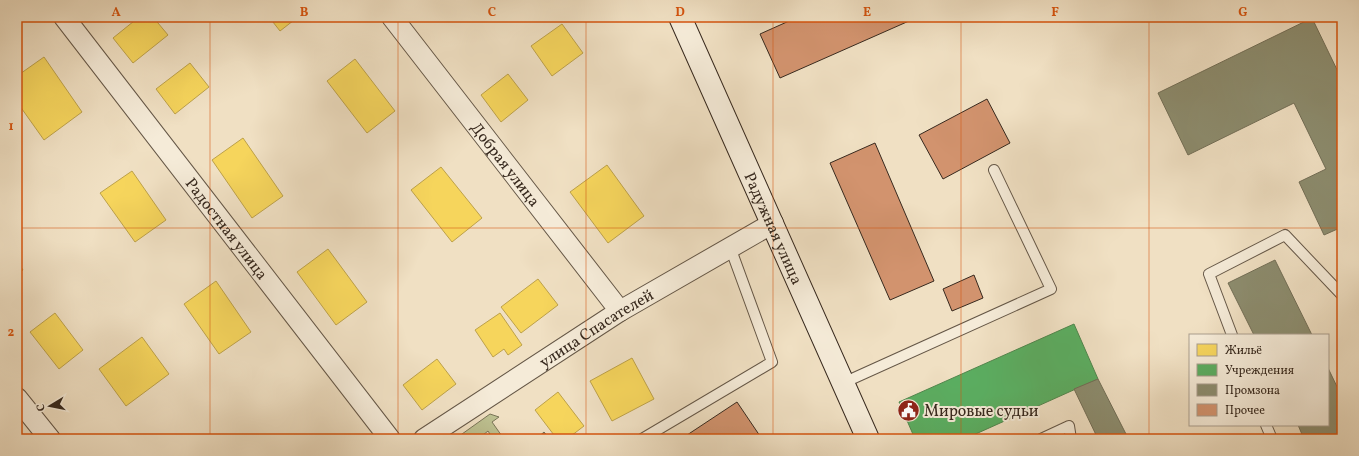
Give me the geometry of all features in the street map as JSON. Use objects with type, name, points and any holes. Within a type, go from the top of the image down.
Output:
[{"type":"street","name":"Радостная улица","points":[[64,17],[390,439]]},
{"type":"street","name":"Добрая улица","points":[[392,17],[620,311]]},
{"type":"street","name":"Радужная улица","points":[[680,17],[868,439]]},
{"type":"street","name":"улица Спасателей","points":[[424,439],[620,311],[773,223]]},
{"type":"street","points":[[17,398],[44,437]]},
{"type":"lane","points":[[843,383],[1051,289],[994,170]]},
{"type":"lane","points":[[1232,334],[1210,274],[1285,234],[1342,295]]},
{"type":"lane","points":[[642,439],[772,362],[730,247]]},
{"type":"lane","points":[[1041,439],[1069,426],[1070,439]]},
{"type":"lane","points":[[1266,426],[1272,439]]},
{"type":"green space","points":[[490,414],[499,417],[492,422],[504,439],[493,439],[488,431],[478,439],[455,439]]},
{"type":"building: Жильё","points":[[139,17],[153,17],[168,35],[133,63],[113,38]]},
{"type":"building: Жильё","points":[[269,17],[298,17],[280,31]]},
{"type":"building: Жильё","points":[[562,24],[583,53],[552,76],[531,46]]},
{"type":"building: Жильё","points":[[44,57],[82,112],[44,140],[17,102],[17,76]]},
{"type":"building: Жильё","points":[[355,59],[395,111],[367,133],[327,81]]},
{"type":"building: Жильё","points":[[190,63],[209,87],[175,114],[156,89]]},
{"type":"building: Жильё","points":[[508,74],[528,100],[501,122],[481,95]]},
{"type":"building: Жильё","points":[[243,138],[283,196],[252,218],[212,160]]},
{"type":"building: Жильё","points":[[607,165],[644,216],[608,243],[570,192]]},
{"type":"building: Жильё","points":[[441,167],[482,218],[452,242],[411,190]]},
{"type":"building: Жильё","points":[[132,171],[166,220],[135,242],[100,193]]},
{"type":"building: Жильё","points":[[328,249],[367,302],[336,325],[297,272]]},
{"type":"building: Жильё","points":[[17,261],[23,270],[17,274]]},
{"type":"building: Жильё","points":[[538,279],[558,305],[521,333],[501,307]]},
{"type":"building: Жильё","points":[[216,281],[251,332],[219,354],[184,304]]},
{"type":"building: Жильё","points":[[55,313],[83,350],[59,369],[30,332]]},
{"type":"building: Жильё","points":[[500,313],[522,345],[508,355],[504,349],[493,357],[475,330]]},
{"type":"building: Жильё","points":[[142,337],[169,374],[126,406],[99,369]]},
{"type":"building: Жильё","points":[[632,358],[654,399],[612,421],[590,381]]},
{"type":"building: Жильё","points":[[437,359],[456,384],[422,410],[403,385]]},
{"type":"building: Жильё","points":[[558,392],[584,426],[567,439],[557,439],[535,410]]},
{"type":"building: Учреждения","points":[[1074,324],[1098,379],[969,437],[970,439],[915,439],[899,402]]},
{"type":"building: Промзона","points":[[1312,18],[1342,80],[1342,227],[1324,235],[1299,182],[1326,169],[1294,103],[1188,155],[1158,93]]},
{"type":"building: Промзона","points":[[1275,260],[1312,334],[1254,334],[1228,283]]},
{"type":"building: Промзона","points":[[1329,370],[1342,397],[1342,439],[1304,439],[1298,426],[1329,426]]},
{"type":"building: Промзона","points":[[1098,379],[1127,436],[1098,439],[1074,389]]},
{"type":"building: Промзона","points":[[544,432],[550,439],[536,439]]},
{"type":"building: Прочее","points":[[798,17],[918,17],[780,78],[760,34]]},
{"type":"building: Прочее","points":[[987,99],[1010,143],[943,179],[919,135]]},
{"type":"building: Прочее","points":[[875,143],[934,281],[890,300],[830,163]]},
{"type":"building: Прочее","points":[[974,275],[983,298],[952,311],[943,289]]},
{"type":"building: Прочее","points":[[737,402],[762,439],[681,439]]},
{"type":"place","name":"Мировые судьи","points":[[908,410]]}]
